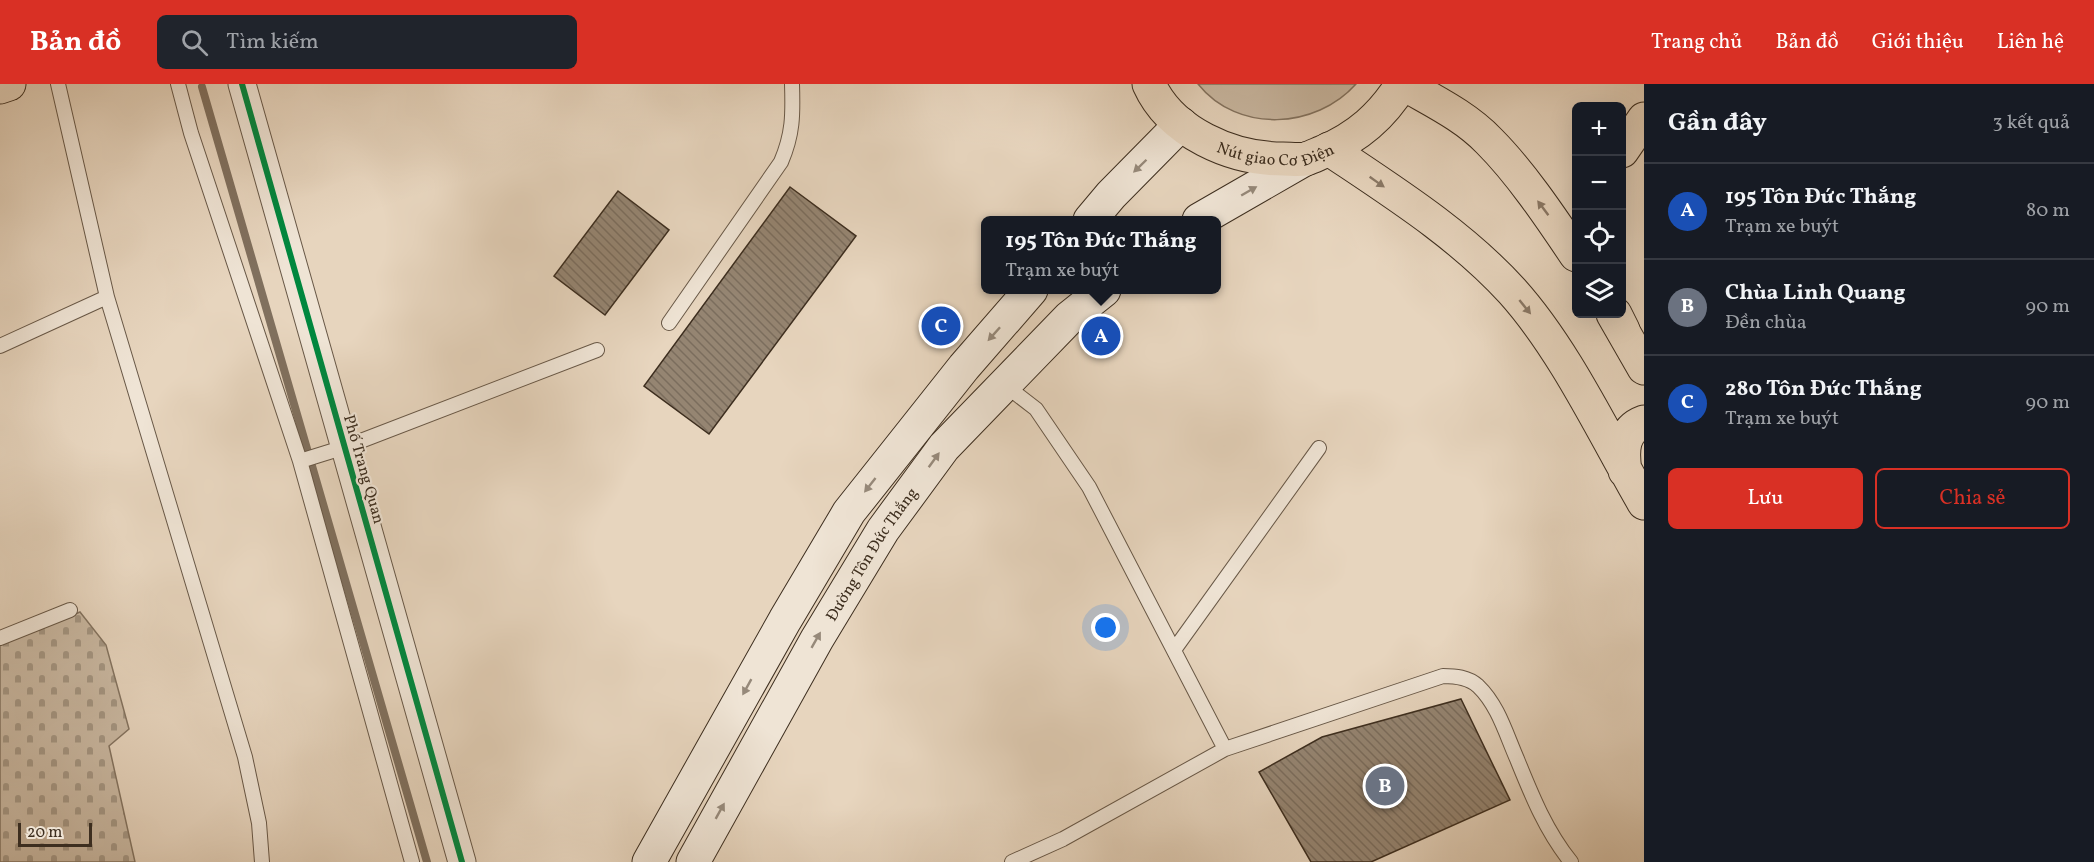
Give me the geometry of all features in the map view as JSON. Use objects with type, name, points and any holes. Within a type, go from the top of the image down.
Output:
[{"type":"main road","points":[[0,87],[9,84]]},
{"type":"main road","points":[[1403,84],[1462,117],[1489,140],[1524,183],[1572,249]]},
{"type":"main road","name":"Nút giao Cơ Điện","points":[[1147,86],[1181,123],[1207,142],[1237,154],[1258,158],[1317,154],[1352,138],[1372,123],[1389,105],[1403,84]]},
{"type":"main road","points":[[1626,145],[1644,119]]},
{"type":"main road","points":[[1093,216],[1181,123]]},
{"type":"main road","points":[[1206,216],[1317,154],[1434,221],[1463,243],[1513,292],[1556,349],[1644,503]]},
{"type":"main road","points":[[650,862],[785,620],[849,512],[964,367],[1028,294]]},
{"type":"main road","name":"Đường Tôn Đức Thắng","points":[[693,862],[817,639],[883,530],[944,447],[1069,318],[1099,294]]},
{"type":"main road","points":[[1617,319],[1644,368]]},
{"type":"main road","points":[[1625,471],[1622,451],[1627,436],[1636,425],[1644,422]]},
{"type":"street","name":"Phố Trang Quan","points":[[242,84],[336,449],[462,862]]},
{"type":"lane","points":[[57,84],[107,297],[245,757],[259,823],[262,862]]},
{"type":"lane","points":[[178,84],[191,133],[302,460],[412,862]]},
{"type":"lane","points":[[669,323],[781,162],[790,142],[793,121],[792,84]]},
{"type":"lane","points":[[0,346],[107,297]]},
{"type":"lane","points":[[302,460],[597,350]]},
{"type":"lane","points":[[1005,386],[1036,409],[1089,487],[1225,749]]},
{"type":"lane","points":[[1174,650],[1319,448]]},
{"type":"lane","points":[[0,638],[70,610]]},
{"type":"lane","points":[[1011,862],[1063,839],[1225,749],[1443,676],[1467,679],[1477,685],[1494,705],[1537,809],[1556,843],[1571,862]]},
{"type":"green space","points":[[1198,84],[1356,84],[1339,99],[1320,110],[1299,117],[1277,120],[1255,118],[1234,111],[1215,100]]},
{"type":"green space","points":[[80,612],[106,645],[129,729],[109,746],[135,862],[0,862],[0,645]]},
{"type":"building","points":[[790,187],[856,236],[709,434],[644,386]]},
{"type":"building","points":[[618,191],[669,230],[605,315],[554,276]]},
{"type":"building","points":[[1461,699],[1510,800],[1371,862],[1311,862],[1259,772],[1322,737]]},
{"type":"waterway","points":[[202,87],[427,862]]},
{"type":"cycle path","points":[[242,84],[462,862]]},
{"type":"place","name":"280 Tôn Đức Thắng","points":[[941,326]]},
{"type":"place","name":"195 Tôn Đức Thắng","points":[[1101,336]]},
{"type":"place","name":"Chùa Linh Quang","points":[[1385,786]]}]
